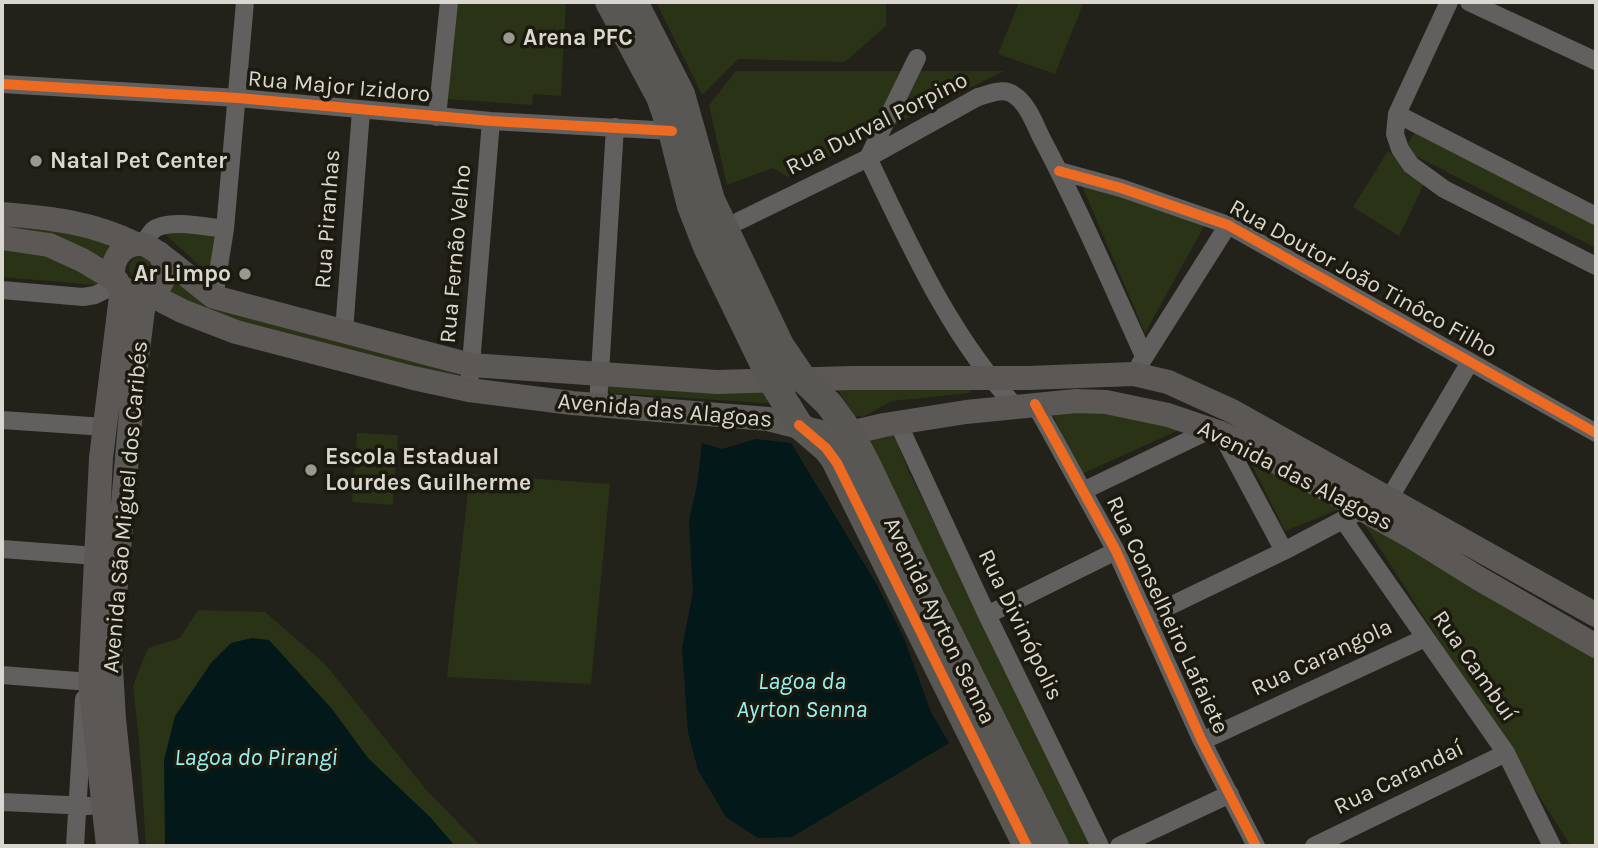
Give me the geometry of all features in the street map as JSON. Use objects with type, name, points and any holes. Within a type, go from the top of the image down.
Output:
[{"type":"main road","name":"Avenida Ayrton Senna","points":[[609,2],[660,97],[673,131],[691,206],[707,247],[772,381],[799,425],[826,448],[837,463],[1027,846]]},
{"type":"main road","name":"Avenida Ayrton Senna","points":[[634,2],[681,94],[708,190],[725,232],[780,345],[803,379],[829,404],[850,433],[1055,846]]},
{"type":"main road","name":"Avenida das Alagoas","points":[[2,214],[83,223],[115,233],[146,247],[214,297],[344,331],[470,377],[598,405],[768,419],[828,434],[850,433],[898,423],[1026,405],[1076,401],[1106,402],[1168,415],[1216,431],[1353,515],[1412,537],[1596,646]]},
{"type":"main road","name":"Avenida das Alagoas","points":[[2,238],[49,245],[82,260],[130,288],[236,332],[400,375],[470,377],[599,374],[686,381],[990,379],[1139,365],[1168,382],[1232,411],[1596,615]]},
{"type":"main road","points":[[129,246],[146,247],[164,262],[162,282],[130,288],[115,265],[117,257],[129,246]]},
{"type":"main road","name":"Avenida São Miguel dos Caribés","points":[[127,846],[110,652],[112,492],[105,427],[130,288]]},
{"type":"main road","name":"Avenida São Miguel dos Caribés","points":[[108,846],[105,805],[87,682],[96,556],[112,492],[132,389],[130,288]]},
{"type":"street","points":[[214,297],[225,229],[245,2]]},
{"type":"street","points":[[437,117],[449,2]]},
{"type":"street","points":[[1449,2],[1397,114],[1395,134],[1400,149],[1423,176],[1596,266]]},
{"type":"street","points":[[1469,2],[1596,61]]},
{"type":"street","points":[[868,158],[917,58]]},
{"type":"street","name":"Rua Major Izidoro","points":[[2,84],[238,98],[491,121],[673,131]]},
{"type":"street","name":"Rua Durval Porpino","points":[[739,221],[868,158],[989,94],[1003,91],[1016,96],[1030,116],[1059,171]]},
{"type":"street","name":"Rua Piranhas","points":[[344,331],[361,111]]},
{"type":"street","points":[[1397,114],[1596,216]]},
{"type":"street","name":"Rua Fernão Velho","points":[[470,377],[491,121]]},
{"type":"street","points":[[598,405],[615,127]]},
{"type":"street","name":"Rua Conselheiro Lafaiete","points":[[868,158],[940,303],[990,379],[1026,405],[1085,490],[1147,617],[1202,741],[1256,846]]},
{"type":"street","points":[[1059,171],[1139,365]]},
{"type":"street","name":"Rua Doutor João Tinôco Filho","points":[[1059,171],[1121,188],[1228,225],[1596,433]]},
{"type":"street","points":[[146,247],[152,231],[161,226],[180,224],[225,229]]},
{"type":"street","points":[[1139,365],[1228,225]]},
{"type":"street","points":[[2,290],[83,297],[130,288]]},
{"type":"street","points":[[1389,499],[1469,362]]},
{"type":"street","points":[[990,379],[990,410]]},
{"type":"street","points":[[2,420],[105,427]]},
{"type":"street","name":"Rua Divinópolis","points":[[898,423],[987,615],[1100,846]]},
{"type":"street","points":[[1085,490],[1216,431],[1284,551]]},
{"type":"street","points":[[1147,617],[1353,515]]},
{"type":"street","name":"Rua Cambuí","points":[[1353,515],[1425,638],[1506,753],[1552,846]]},
{"type":"street","points":[[2,549],[96,556]]},
{"type":"street","points":[[987,615],[1116,551]]},
{"type":"street","name":"Rua Carangola","points":[[1202,741],[1425,638]]},
{"type":"street","points":[[2,675],[87,682]]},
{"type":"street","name":"Avenida São Miguel dos Caribés","points":[[75,846],[87,682]]},
{"type":"street","name":"Rua Carandaí","points":[[1314,846],[1506,753]]},
{"type":"street","points":[[1119,846],[1230,794]]},
{"type":"street","points":[[2,802],[78,807],[105,805]]},
{"type":"green space","name":"Arena PFC","points":[[456,2],[566,2],[561,96],[533,94],[532,105],[448,99]]},
{"type":"green space","points":[[656,2],[886,2],[886,26],[845,62],[738,59],[702,95]]},
{"type":"green space","points":[[1019,2],[1084,2],[1055,74],[998,54]]},
{"type":"green space","points":[[736,71],[1004,71],[788,177],[773,168],[727,185],[709,105]]},
{"type":"green space","points":[[1417,129],[1596,219],[1596,248],[1404,150]]},
{"type":"green space","points":[[1388,151],[1424,184],[1399,236],[1353,207]]},
{"type":"green space","points":[[1079,179],[1207,221],[1145,333]]},
{"type":"green space","points":[[2,220],[122,241],[109,263],[2,235]]},
{"type":"green space","points":[[166,229],[216,234],[212,277],[165,234]]},
{"type":"green space","points":[[2,247],[51,252],[98,281],[95,285],[2,277]]},
{"type":"green space","points":[[140,257],[148,260],[151,268],[148,276],[140,279],[132,276],[129,268],[132,260]]},
{"type":"green space","points":[[171,272],[292,321],[464,376],[456,378],[169,303]]},
{"type":"green space","points":[[831,379],[973,385],[970,393],[892,401],[863,417],[854,415]]},
{"type":"green space","points":[[762,382],[779,404],[611,393],[605,386]]},
{"type":"green space","points":[[1049,406],[1192,424],[1080,475]]},
{"type":"green space","points":[[887,428],[896,440],[908,470],[1093,846],[1063,846],[866,437]]},
{"type":"green space","points":[[357,433],[398,435],[393,505],[352,502]]},
{"type":"green space","points":[[1246,453],[1342,508],[1285,531]]},
{"type":"green space","points":[[470,474],[610,484],[591,684],[447,677]]},
{"type":"green space","points":[[1363,522],[1596,648],[1596,844],[1571,846]]},
{"type":"green space","name":"Lagoa do Pirangi","points":[[198,610],[265,612],[325,664],[428,792],[481,846],[146,846],[133,686],[148,648],[180,638]]},
{"type":"water","name":"Lagoa da Ayrton Senna","points":[[756,439],[791,443],[877,585],[903,636],[931,712],[949,743],[792,837],[758,838],[726,817],[698,770],[688,732],[682,648],[693,592],[689,521],[698,480],[702,443],[722,449]]},
{"type":"water","name":"Lagoa do Pirangi","points":[[252,638],[269,640],[332,709],[368,758],[431,818],[455,846],[165,846],[164,760],[175,716],[211,663],[231,643]]},
{"type":"cycle path","points":[[2,84],[238,98],[491,121],[672,131]]},
{"type":"cycle path","points":[[1059,171],[1121,188],[1228,225],[1596,433]]},
{"type":"cycle path","points":[[1035,404],[1116,551],[1202,741],[1256,846]]},
{"type":"cycle path","points":[[799,425],[826,448],[837,463],[1027,846]]},
{"type":"place","name":"Arena PFC","points":[[509,38]]},
{"type":"place","name":"Natal Pet Center","points":[[36,161]]},
{"type":"place","name":"Ar Limpo","points":[[245,274]]},
{"type":"place","name":"Escola Estadual Lourdes Guilherme","points":[[311,470]]}]
